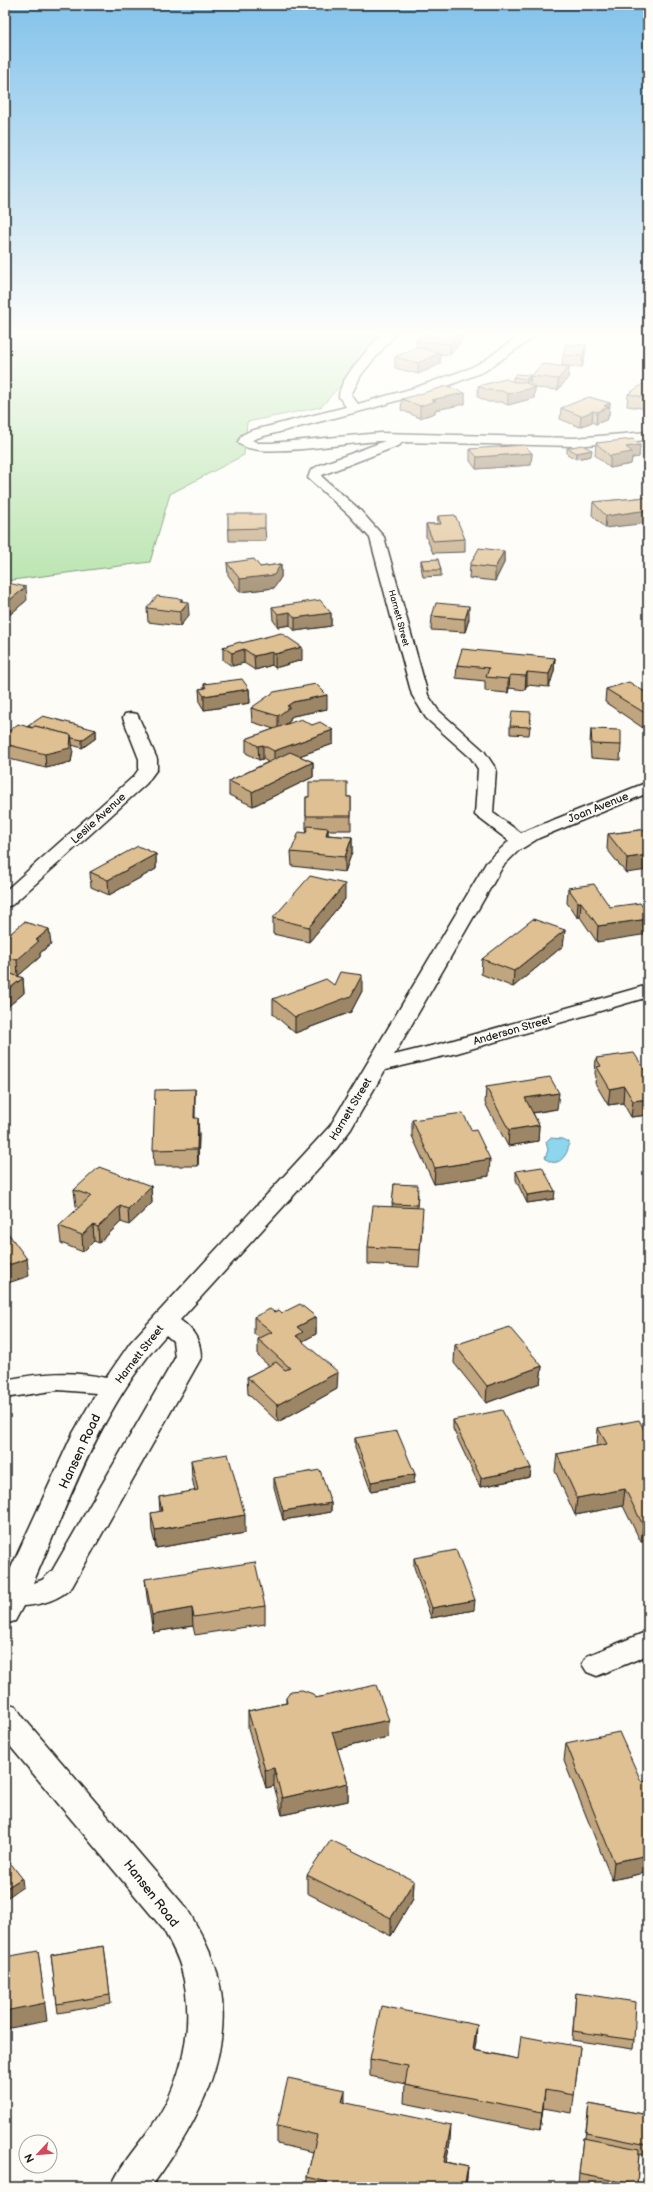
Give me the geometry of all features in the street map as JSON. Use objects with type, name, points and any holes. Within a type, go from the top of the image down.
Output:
[{"type":"street","points":[[252,435],[248,437],[245,442],[256,447],[271,447],[360,438],[406,437],[440,440],[574,442],[648,436]]},
{"type":"street","name":"Harnett Street","points":[[406,437],[316,473],[315,478],[354,512],[377,537],[418,686],[426,706],[483,760],[487,769],[484,815],[520,840]]},
{"type":"street","name":"Leslie Avenue","points":[[5,901],[140,780],[148,769],[148,759],[131,718]]},
{"type":"street","name":"Joan Avenue","points":[[547,828],[648,787]]},
{"type":"street","name":"Harnett Street","points":[[112,1388],[139,1349],[328,1144],[348,1116],[375,1066],[495,863],[520,840],[547,828]]},
{"type":"street","name":"Anderson Street","points":[[375,1066],[449,1048],[648,991]]},
{"type":"street","points":[[9,1604],[56,1587],[62,1579],[188,1358],[187,1340],[182,1334],[164,1322]]},
{"type":"street","points":[[5,1388],[56,1380],[84,1381],[112,1388]]},
{"type":"street","name":"Hansen Road","points":[[9,1604],[85,1436],[112,1388]]},
{"type":"street","points":[[598,1664],[648,1644]]},
{"type":"street","name":"Hansen Road","points":[[5,1714],[11,1725],[175,1919],[191,1947],[201,1975],[205,2005],[203,2040],[194,2077],[181,2110],[129,2187]]},
{"type":"green space","points":[[5,435],[246,435],[244,455],[170,494],[150,562],[5,581]]},
{"type":"water","points":[[550,1138],[563,1139],[569,1142],[565,1156],[558,1162],[549,1161],[545,1158],[548,1150],[546,1142]]},
{"type":"building","points":[[633,439],[640,445],[626,447],[632,452],[610,456],[596,443]]},
{"type":"building","points":[[524,445],[532,453],[477,457],[470,449]]},
{"type":"building","points":[[582,445],[592,450],[577,453],[567,448]]},
{"type":"building","points":[[648,497],[648,510],[606,516],[593,502]]},
{"type":"building","points":[[228,514],[265,514],[265,528],[228,529]]},
{"type":"building","points":[[455,515],[465,539],[433,541],[426,524],[441,524],[438,516]]},
{"type":"building","points":[[479,548],[504,551],[495,568],[470,565]]},
{"type":"building","points":[[254,559],[260,567],[281,564],[274,575],[240,579],[227,563]]},
{"type":"building","points":[[438,559],[441,570],[424,570],[421,560]]},
{"type":"building","points":[[8,583],[26,587],[5,604],[5,585]]},
{"type":"building","points":[[157,596],[182,599],[180,601],[188,602],[180,612],[147,608]]},
{"type":"building","points":[[320,600],[331,613],[295,618],[290,612],[278,614],[272,607]]},
{"type":"building","points":[[436,603],[469,606],[465,619],[432,616]]},
{"type":"building","points":[[281,633],[302,647],[275,654],[272,652],[254,656],[244,649],[232,653],[223,647],[240,642],[242,643]]},
{"type":"building","points":[[462,649],[555,658],[549,674],[527,672],[526,676],[510,675],[508,679],[486,677],[489,668],[457,665]]},
{"type":"building","points":[[242,679],[249,689],[204,696],[199,689],[206,688],[204,684]]},
{"type":"building","points":[[629,682],[648,694],[648,715],[606,689]]},
{"type":"building","points":[[316,684],[327,695],[293,702],[287,706],[290,707],[278,716],[251,708],[274,692]]},
{"type":"building","points":[[512,711],[531,712],[530,727],[510,726]]},
{"type":"building","points":[[43,716],[96,730],[82,740],[72,738],[71,735],[35,726],[33,728],[28,726]]},
{"type":"building","points":[[301,719],[312,725],[320,722],[333,730],[274,751],[263,745],[258,746],[246,739]]},
{"type":"building","points":[[18,724],[32,728],[35,726],[71,735],[70,748],[45,754],[5,744],[5,734]]},
{"type":"building","points":[[591,729],[621,730],[621,745],[592,744]]},
{"type":"building","points":[[290,752],[313,762],[252,792],[229,781]]},
{"type":"building","points":[[309,782],[347,782],[347,797],[351,797],[351,816],[306,816],[306,797],[309,797]]},
{"type":"building","points":[[308,826],[328,828],[326,835],[352,837],[345,857],[291,852],[299,832],[306,833]]},
{"type":"building","points":[[648,829],[648,855],[627,858],[608,834]]},
{"type":"building","points":[[138,846],[156,854],[108,880],[90,872]]},
{"type":"building","points":[[310,876],[345,884],[309,927],[273,918]]},
{"type":"building","points":[[594,884],[610,907],[640,903],[648,914],[648,919],[598,926],[581,902],[578,902],[568,888]]},
{"type":"building","points":[[533,919],[565,930],[514,971],[482,959]]},
{"type":"building","points":[[24,922],[49,929],[36,940],[39,941],[17,960],[5,957],[5,938]]},
{"type":"building","points":[[5,972],[23,978],[5,992]]},
{"type":"building","points":[[340,972],[362,975],[351,996],[295,1017],[273,999],[326,979],[334,985]]},
{"type":"building","points":[[634,1053],[648,1075],[648,1099],[633,1101],[624,1086],[610,1089],[597,1067],[601,1066],[596,1058]]},
{"type":"building","points":[[550,1077],[559,1093],[525,1098],[539,1125],[509,1130],[486,1087]]},
{"type":"building","points":[[195,1089],[194,1118],[198,1118],[197,1149],[153,1150],[155,1090]]},
{"type":"building","points":[[463,1113],[472,1131],[476,1130],[490,1159],[435,1168],[412,1120]]},
{"type":"building","points":[[99,1167],[151,1186],[128,1209],[120,1206],[98,1227],[93,1225],[82,1235],[59,1226],[91,1196],[74,1190]]},
{"type":"building","points":[[542,1167],[555,1191],[527,1195],[516,1171]]},
{"type":"building","points":[[394,1184],[418,1185],[417,1205],[392,1204]]},
{"type":"building","points":[[373,1206],[423,1208],[420,1250],[368,1247]]},
{"type":"building","points":[[5,1229],[27,1259],[5,1266]]},
{"type":"building","points":[[300,1304],[316,1317],[297,1327],[303,1332],[296,1336],[338,1372],[277,1405],[247,1377],[276,1362],[285,1370],[290,1368],[258,1339],[272,1332],[254,1317],[270,1309],[274,1312],[279,1310],[282,1313]]},
{"type":"building","points":[[509,1327],[542,1366],[487,1386],[455,1345]]},
{"type":"building","points":[[502,1410],[531,1468],[481,1478],[453,1420]]},
{"type":"building","points":[[639,1420],[648,1437],[648,1524],[643,1525],[625,1489],[577,1498],[557,1454],[607,1444],[598,1428]]},
{"type":"building","points":[[397,1431],[415,1474],[371,1482],[355,1438]]},
{"type":"building","points":[[228,1454],[245,1515],[155,1530],[151,1513],[162,1511],[159,1497],[198,1490],[191,1460]]},
{"type":"building","points":[[320,1470],[331,1503],[283,1511],[274,1478]]},
{"type":"building","points":[[456,1550],[475,1600],[432,1608],[414,1558]]},
{"type":"building","points":[[255,1562],[265,1606],[194,1617],[192,1608],[152,1615],[145,1579]]},
{"type":"building","points":[[376,1685],[389,1720],[332,1732],[348,1783],[282,1798],[274,1768],[265,1770],[248,1711],[287,1703],[286,1698],[291,1691],[302,1690],[313,1694],[315,1698]]},
{"type":"building","points":[[619,1732],[641,1781],[648,1780],[648,1855],[614,1862],[566,1743]]},
{"type":"building","points":[[331,1840],[414,1881],[391,1918],[307,1875]]},
{"type":"building","points":[[8,1860],[22,1878],[5,1889],[5,1861]]},
{"type":"building","points":[[104,1946],[110,1995],[57,2004],[51,1955]]},
{"type":"building","points":[[38,1951],[45,2003],[5,2011],[5,1957]]},
{"type":"building","points":[[576,1993],[636,2002],[634,2040],[573,2031]]},
{"type":"building","points":[[381,2006],[477,2025],[473,2050],[518,2059],[521,2036],[580,2047],[574,2095],[545,2090],[542,2112],[405,2085],[408,2066],[370,2059]]},
{"type":"building","points":[[288,2078],[345,2090],[342,2102],[451,2125],[444,2162],[468,2167],[464,2187],[327,2187],[328,2182],[307,2177],[317,2135],[277,2126]]},
{"type":"building","points":[[589,2104],[648,2115],[648,2145],[586,2133]]},
{"type":"building","points":[[583,2138],[639,2149],[637,2185],[579,2174]]}]
